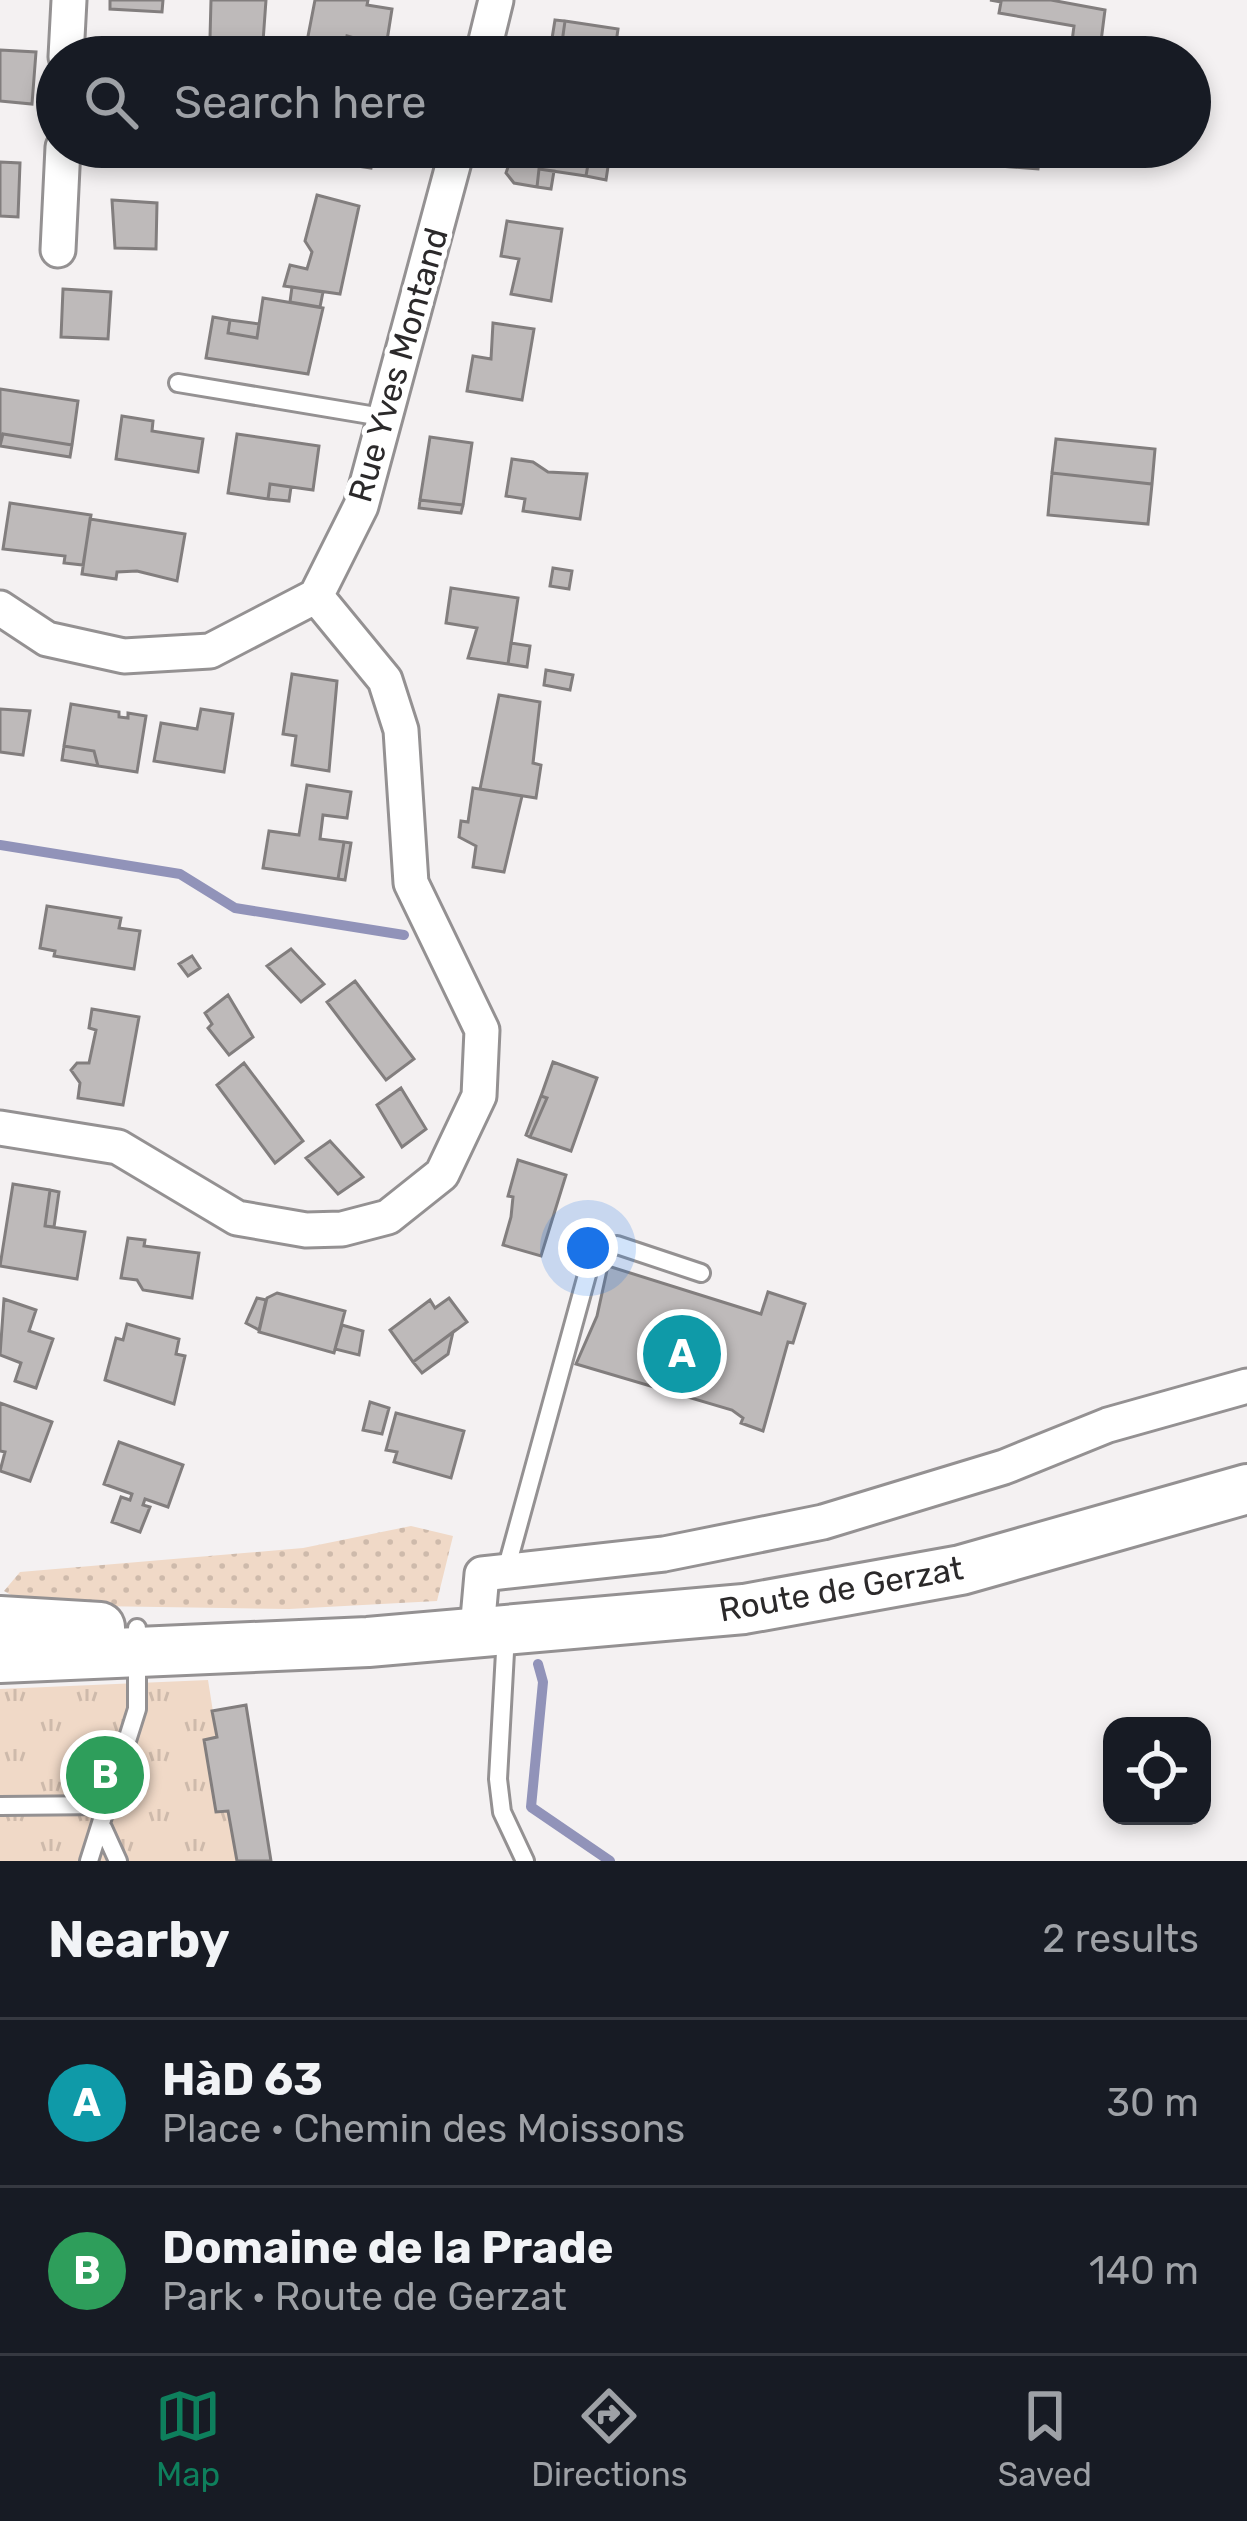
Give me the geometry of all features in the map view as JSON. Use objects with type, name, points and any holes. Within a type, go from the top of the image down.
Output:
[{"type":"main road","name":"Route de Gerzat","points":[[0,1621],[137,1640],[368,1642],[680,1616],[821,1598],[961,1570],[1247,1493]]},
{"type":"main road","name":"Route de Gerzat","points":[[0,1658],[137,1640]]},
{"type":"street","points":[[67,36],[69,0]]},
{"type":"street","points":[[487,36],[496,0]]},
{"type":"street","points":[[58,250],[62,168]]},
{"type":"street","name":"Rue Yves Montand","points":[[316,596],[361,506],[453,168]]},
{"type":"street","points":[[0,608],[47,639],[124,656],[210,650],[316,596],[385,680],[401,730],[411,883],[482,1030],[479,1096],[442,1174],[388,1217],[343,1229],[306,1230],[237,1218],[118,1148],[0,1128]]},
{"type":"street","points":[[491,1629],[482,1574],[664,1555],[824,1522],[1004,1467],[1108,1425],[1247,1386]]},
{"type":"lane","points":[[178,383],[388,418]]},
{"type":"lane","points":[[506,1570],[593,1253],[617,1246],[701,1273]]},
{"type":"lane","points":[[491,1629],[502,1812],[525,1861]]},
{"type":"lane","points":[[89,1861],[137,1709],[137,1640]]},
{"type":"lane","points":[[0,1806],[109,1804]]},
{"type":"lane","points":[[103,1828],[118,1861]]},
{"type":"green space","points":[[411,1526],[453,1536],[437,1601],[289,1609],[29,1605],[4,1591],[20,1572],[303,1548]]},
{"type":"green space","points":[[208,1680],[217,1737],[204,1740],[216,1812],[228,1811],[237,1861],[0,1861],[0,1689]]},
{"type":"building","points":[[110,0],[163,0],[162,12],[110,9]]},
{"type":"building","points":[[211,0],[266,0],[263,36],[210,36]]},
{"type":"building","points":[[315,0],[368,0],[367,5],[392,9],[388,36],[308,36]]},
{"type":"building","points":[[990,0],[1051,0],[1105,10],[1102,36],[1073,36],[1074,26],[999,13],[1001,2]]},
{"type":"building","points":[[555,20],[565,21],[563,36],[552,36]]},
{"type":"building","points":[[565,21],[618,29],[617,36],[563,36]]},
{"type":"building","points":[[0,50],[36,52],[32,104],[0,101]]},
{"type":"building","points":[[0,162],[20,163],[18,217],[0,216]]},
{"type":"building","points":[[508,168],[587,168],[586,176],[539,169],[537,187],[514,183]]},
{"type":"building","points":[[587,168],[608,168],[606,180],[586,176]]},
{"type":"building","points":[[539,169],[554,171],[551,189],[537,187]]},
{"type":"building","points":[[317,195],[359,206],[340,294],[284,286],[290,265],[307,269],[312,252],[305,241]]},
{"type":"building","points":[[112,200],[157,203],[156,249],[115,248]]},
{"type":"building","points":[[507,221],[562,229],[551,301],[511,294],[519,259],[501,256]]},
{"type":"building","points":[[292,287],[323,292],[320,307],[290,302]]},
{"type":"building","points":[[63,289],[111,292],[108,339],[61,337]]},
{"type":"building","points":[[263,298],[323,308],[308,374],[206,358],[213,317],[230,320],[228,333],[257,338]]},
{"type":"building","points":[[230,320],[259,324],[257,338],[228,333]]},
{"type":"building","points":[[493,323],[534,329],[522,400],[467,391],[473,356],[491,359]]},
{"type":"building","points":[[0,389],[78,401],[72,445],[3,434],[0,442]]},
{"type":"building","points":[[122,416],[153,421],[152,431],[203,439],[198,472],[116,459]]},
{"type":"building","points":[[3,434],[72,445],[70,457],[0,446]]},
{"type":"building","points":[[237,434],[319,446],[313,490],[270,484],[268,499],[228,493]]},
{"type":"building","points":[[430,437],[472,443],[463,505],[420,500]]},
{"type":"building","points":[[1056,439],[1155,449],[1152,484],[1052,473]]},
{"type":"building","points":[[512,459],[533,462],[548,472],[587,474],[580,519],[523,511],[525,499],[506,496]]},
{"type":"building","points":[[1052,473],[1152,484],[1148,524],[1048,515]]},
{"type":"building","points":[[270,484],[291,487],[289,501],[268,499]]},
{"type":"building","points":[[420,500],[463,505],[461,513],[419,508]]},
{"type":"building","points":[[10,503],[91,515],[83,565],[64,563],[65,556],[3,549]]},
{"type":"building","points":[[90,519],[185,534],[177,581],[137,571],[117,572],[116,579],[82,574]]},
{"type":"building","points":[[553,568],[572,571],[569,589],[550,586]]},
{"type":"building","points":[[451,588],[518,598],[508,664],[468,658],[477,628],[446,623]]},
{"type":"building","points":[[511,643],[530,646],[527,667],[508,664]]},
{"type":"building","points":[[546,670],[573,675],[570,690],[544,685]]},
{"type":"building","points":[[292,674],[337,681],[329,771],[292,765],[296,736],[283,734]]},
{"type":"building","points":[[499,695],[540,702],[533,763],[541,765],[536,798],[480,789]]},
{"type":"building","points":[[71,704],[119,712],[119,717],[128,718],[128,713],[146,716],[137,772],[98,766],[94,751],[64,746]]},
{"type":"building","points":[[0,709],[30,711],[23,755],[0,752]]},
{"type":"building","points":[[201,709],[233,714],[224,772],[154,761],[161,723],[197,729]]},
{"type":"building","points":[[64,746],[94,751],[98,766],[62,760]]},
{"type":"building","points":[[307,785],[351,792],[347,818],[323,815],[320,839],[344,842],[338,879],[263,868],[269,831],[299,835]]},
{"type":"building","points":[[473,788],[522,796],[504,872],[473,867],[476,846],[459,837],[461,821],[468,822]]},
{"type":"building","points":[[344,842],[351,843],[345,880],[338,879]]},
{"type":"building","points":[[47,906],[121,918],[119,928],[140,931],[134,969],[54,956],[55,951],[40,948]]},
{"type":"building","points":[[291,949],[324,984],[301,1002],[267,966]]},
{"type":"building","points":[[192,956],[200,968],[188,976],[179,964]]},
{"type":"building","points":[[355,981],[414,1059],[386,1080],[327,1002]]},
{"type":"building","points":[[228,995],[253,1037],[229,1055],[208,1028],[212,1024],[205,1013]]},
{"type":"building","points":[[92,1009],[139,1017],[123,1105],[78,1098],[80,1083],[71,1070],[77,1063],[89,1063],[96,1030],[89,1028]]},
{"type":"building","points":[[553,1062],[597,1078],[571,1151],[530,1137],[547,1098],[541,1096]]},
{"type":"building","points":[[244,1063],[303,1141],[275,1163],[217,1085]]},
{"type":"building","points":[[401,1088],[426,1129],[402,1147],[377,1105]]},
{"type":"building","points":[[541,1096],[547,1098],[530,1137],[526,1135]]},
{"type":"building","points":[[330,1141],[363,1177],[338,1194],[306,1158]]},
{"type":"building","points":[[518,1160],[566,1175],[541,1256],[503,1245]]},
{"type":"building","points":[[13,1184],[50,1190],[45,1226],[85,1232],[77,1279],[0,1266]]},
{"type":"building","points":[[50,1190],[59,1192],[54,1227],[45,1226]]},
{"type":"building","points":[[128,1238],[145,1240],[144,1246],[199,1253],[192,1298],[143,1290],[137,1280],[121,1278]]},
{"type":"building","points":[[608,1266],[761,1314],[768,1292],[805,1304],[793,1343],[788,1342],[763,1431],[741,1423],[743,1418],[732,1410],[576,1364],[597,1316]]},
{"type":"building","points":[[277,1293],[345,1311],[334,1353],[259,1332],[267,1298]]},
{"type":"building","points":[[257,1298],[266,1300],[259,1330],[246,1323]]},
{"type":"building","points":[[449,1298],[467,1322],[413,1362],[390,1330],[430,1300],[435,1308]]},
{"type":"building","points":[[4,1299],[36,1310],[29,1331],[53,1339],[36,1388],[15,1381],[21,1363],[0,1355]]},
{"type":"building","points":[[127,1324],[179,1339],[176,1354],[185,1356],[174,1404],[105,1380],[116,1338],[123,1340]]},
{"type":"building","points":[[342,1325],[363,1331],[359,1355],[335,1349]]},
{"type":"building","points":[[453,1332],[448,1354],[422,1373],[413,1362]]},
{"type":"building","points":[[370,1402],[389,1408],[382,1434],[363,1430]]},
{"type":"building","points":[[0,1403],[52,1422],[30,1481],[0,1471],[5,1452],[0,1451]]},
{"type":"building","points":[[396,1413],[464,1431],[451,1478],[394,1462],[397,1452],[386,1450]]},
{"type":"building","points":[[119,1442],[183,1465],[168,1507],[145,1499],[143,1505],[150,1507],[140,1532],[112,1522],[121,1497],[130,1500],[132,1494],[104,1484]]},
{"type":"building","points":[[246,1705],[271,1861],[237,1861],[228,1811],[216,1812],[204,1740],[217,1737],[212,1711]]},
{"type":"waterway","points":[[0,845],[180,874],[235,908],[404,935]]},
{"type":"waterway","points":[[538,1664],[543,1682],[531,1807],[610,1861]]},
{"type":"place","name":"HàD 63","points":[[682,1354]]},
{"type":"place","name":"Domaine de la Prade","points":[[105,1775]]}]
